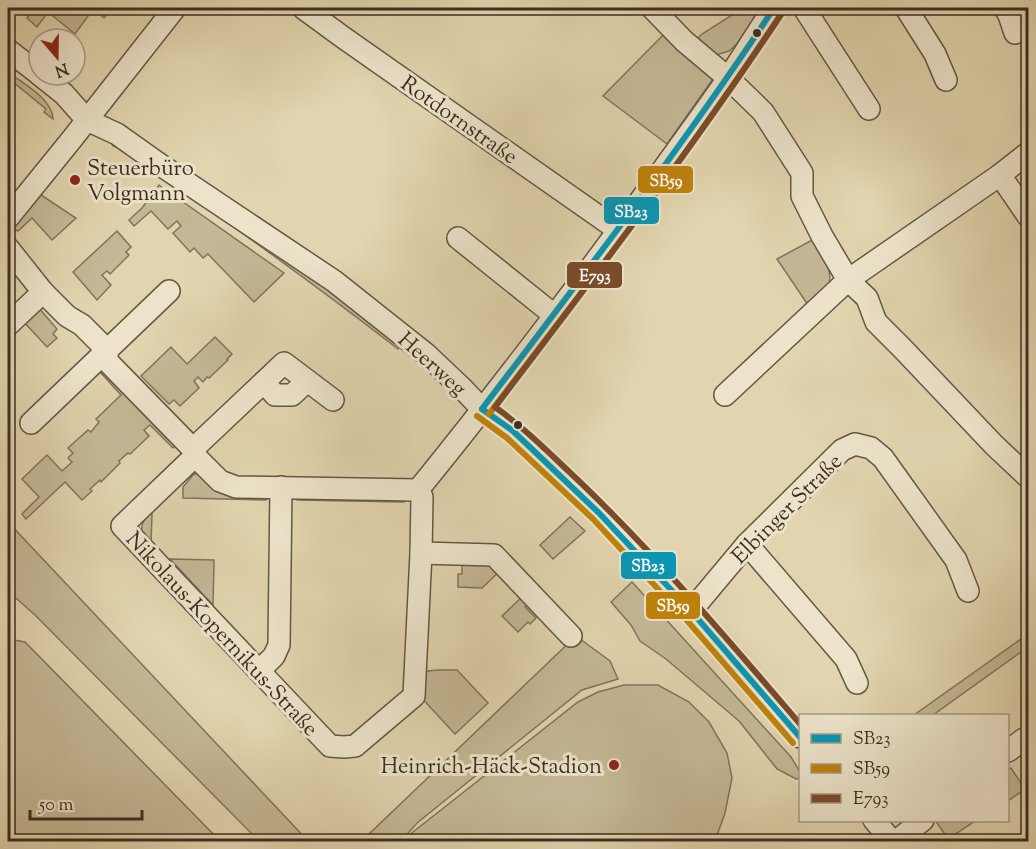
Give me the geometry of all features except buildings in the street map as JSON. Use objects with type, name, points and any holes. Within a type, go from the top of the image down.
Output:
[{"type":"street","points":[[8,218],[175,8]]},
{"type":"street","name":"Rotdornstraße","points":[[303,8],[618,230]]},
{"type":"street","points":[[652,8],[684,41],[728,78],[763,112],[802,173],[802,196],[822,236],[848,280],[867,298],[876,322],[994,445],[1029,477]]},
{"type":"street","points":[[8,248],[67,316],[82,324],[107,350],[107,361],[220,481],[236,487],[418,490],[618,230],[728,78],[774,8]]},
{"type":"street","points":[[804,8],[869,110]]},
{"type":"street","points":[[906,8],[935,54],[946,80]]},
{"type":"street","points":[[1005,8],[1015,33]]},
{"type":"street","name":"Heerweg","points":[[8,50],[27,65]]},
{"type":"street","name":"Heerweg","points":[[55,87],[87,120],[117,134],[334,281],[426,354],[482,409],[513,432],[599,513],[691,611],[799,735]]},
{"type":"street","points":[[725,395],[848,280],[1029,153]]},
{"type":"street","points":[[1000,175],[1029,216]]},
{"type":"street","points":[[458,238],[554,315]]},
{"type":"street","points":[[30,423],[170,291]]},
{"type":"street","points":[[8,325],[44,292]]},
{"type":"street","points":[[194,453],[284,363],[333,400]]},
{"type":"street","name":"Elbinger Straße","points":[[691,611],[747,544],[842,450],[855,444],[871,448],[882,458],[956,560],[968,591]]},
{"type":"street","name":"Nikolaus-Kopernikus-Straße","points":[[194,453],[122,526],[330,746],[355,746],[414,696],[421,553],[422,497],[418,490]]},
{"type":"street","points":[[259,671],[274,656],[279,645],[282,487]]},
{"type":"street","points":[[747,544],[846,658],[857,683]]},
{"type":"street","points":[[421,553],[494,555],[570,636]]},
{"type":"street","points":[[1009,750],[1024,739],[1029,739]]},
{"type":"street","points":[[876,822],[894,842],[921,822]]},
{"type":"shaded area","points":[[35,8],[112,8],[104,18],[93,9],[80,27],[66,27],[48,12],[37,27],[27,18]]},
{"type":"shaded area","points":[[743,8],[762,8],[741,40],[729,51],[716,55],[699,41],[702,34]]},
{"type":"shaded area","points":[[667,31],[713,79],[667,144],[603,96]]},
{"type":"shaded area","points":[[8,72],[42,98],[48,104],[53,119],[44,112],[46,109],[8,78]]},
{"type":"shaded area","points":[[109,138],[404,343],[398,349],[228,223],[124,150],[113,146]]},
{"type":"shaded area","points":[[159,185],[284,273],[254,302],[208,254],[203,258],[194,248],[190,252],[173,233],[181,226],[177,221],[168,229],[151,211],[134,226],[129,220],[142,208]]},
{"type":"shaded area","points":[[35,191],[76,218],[52,240],[32,218],[9,238],[8,227]]},
{"type":"shaded area","points":[[117,231],[131,247],[126,252],[129,255],[110,274],[107,271],[102,275],[111,285],[97,300],[73,272]]},
{"type":"shaded area","points":[[814,239],[826,261],[830,278],[829,284],[808,305],[777,259]]},
{"type":"shaded area","points":[[38,307],[57,329],[53,334],[57,338],[47,347],[23,321]]},
{"type":"shaded area","points":[[215,337],[232,354],[209,378],[207,377],[203,382],[198,377],[194,381],[199,388],[180,406],[174,400],[169,404],[141,376],[171,347],[187,364]]},
{"type":"shaded area","points":[[105,370],[180,441],[173,448],[150,425],[144,430],[149,436],[119,461],[120,463],[101,482],[100,480],[90,489],[92,491],[82,500],[65,482],[26,519],[22,514],[39,497],[22,479],[47,455],[62,471],[72,462],[68,458],[73,453],[68,448],[88,430],[91,432],[99,422],[96,419],[121,395],[101,373]]},
{"type":"shaded area","points":[[194,474],[266,492],[266,500],[183,498],[183,487]]},
{"type":"shaded area","points":[[297,493],[405,495],[404,502],[297,500]]},
{"type":"shaded area","points":[[149,514],[152,514],[151,545],[142,530],[143,523]]},
{"type":"shaded area","points":[[570,517],[585,531],[553,559],[540,545]]},
{"type":"shaded area","points":[[8,522],[308,841],[259,841],[35,615],[8,591]]},
{"type":"shaded area","points":[[170,559],[214,560],[213,605]]},
{"type":"shaded area","points":[[462,564],[496,564],[501,570],[482,588],[458,587],[458,574],[462,574]]},
{"type":"shaded area","points":[[632,582],[791,757],[799,770],[799,778],[796,779],[777,769],[739,721],[666,659],[640,641],[631,625],[611,602]]},
{"type":"shaded area","points":[[524,595],[530,602],[525,607],[536,618],[518,632],[502,616]]},
{"type":"shaded area","points":[[1028,634],[1028,647],[934,714],[915,714]]},
{"type":"shaded area","points":[[576,636],[610,661],[618,679],[582,690],[417,823],[401,841],[365,842],[367,836]]},
{"type":"shaded area","points":[[8,639],[25,642],[220,841],[8,841]]},
{"type":"shaded area","points":[[457,670],[488,703],[455,734],[417,693],[419,672]]},
{"type":"shaded area","name":"Heinrich-Häck-Stadion","points":[[624,685],[658,685],[689,702],[709,722],[727,753],[732,778],[725,813],[715,841],[404,841],[578,702],[598,692]]},
{"type":"shaded area","points":[[1011,768],[1025,789],[1009,800],[1009,769]]},
{"type":"shaded area","points":[[936,822],[974,822],[948,839]]},
{"type":"transit line","name":"SB23","points":[[482,409],[668,161],[774,8]]},
{"type":"transit line","name":"SB59","points":[[489,414],[676,166],[782,13]]},
{"type":"transit line","name":"E793","points":[[782,13],[748,64],[605,262],[495,407],[549,453],[638,540],[799,723]]},
{"type":"transit line","name":"SB23","points":[[482,409],[513,431],[599,513],[691,611],[799,736]]},
{"type":"transit line","name":"SB59","points":[[477,416],[507,438],[593,519],[684,617],[793,743]]},
{"type":"place","name":"Steuerbüro Volgmann","points":[[75,180]]},
{"type":"place","name":"Heinrich-Häck-Stadion","points":[[614,765]]}]
